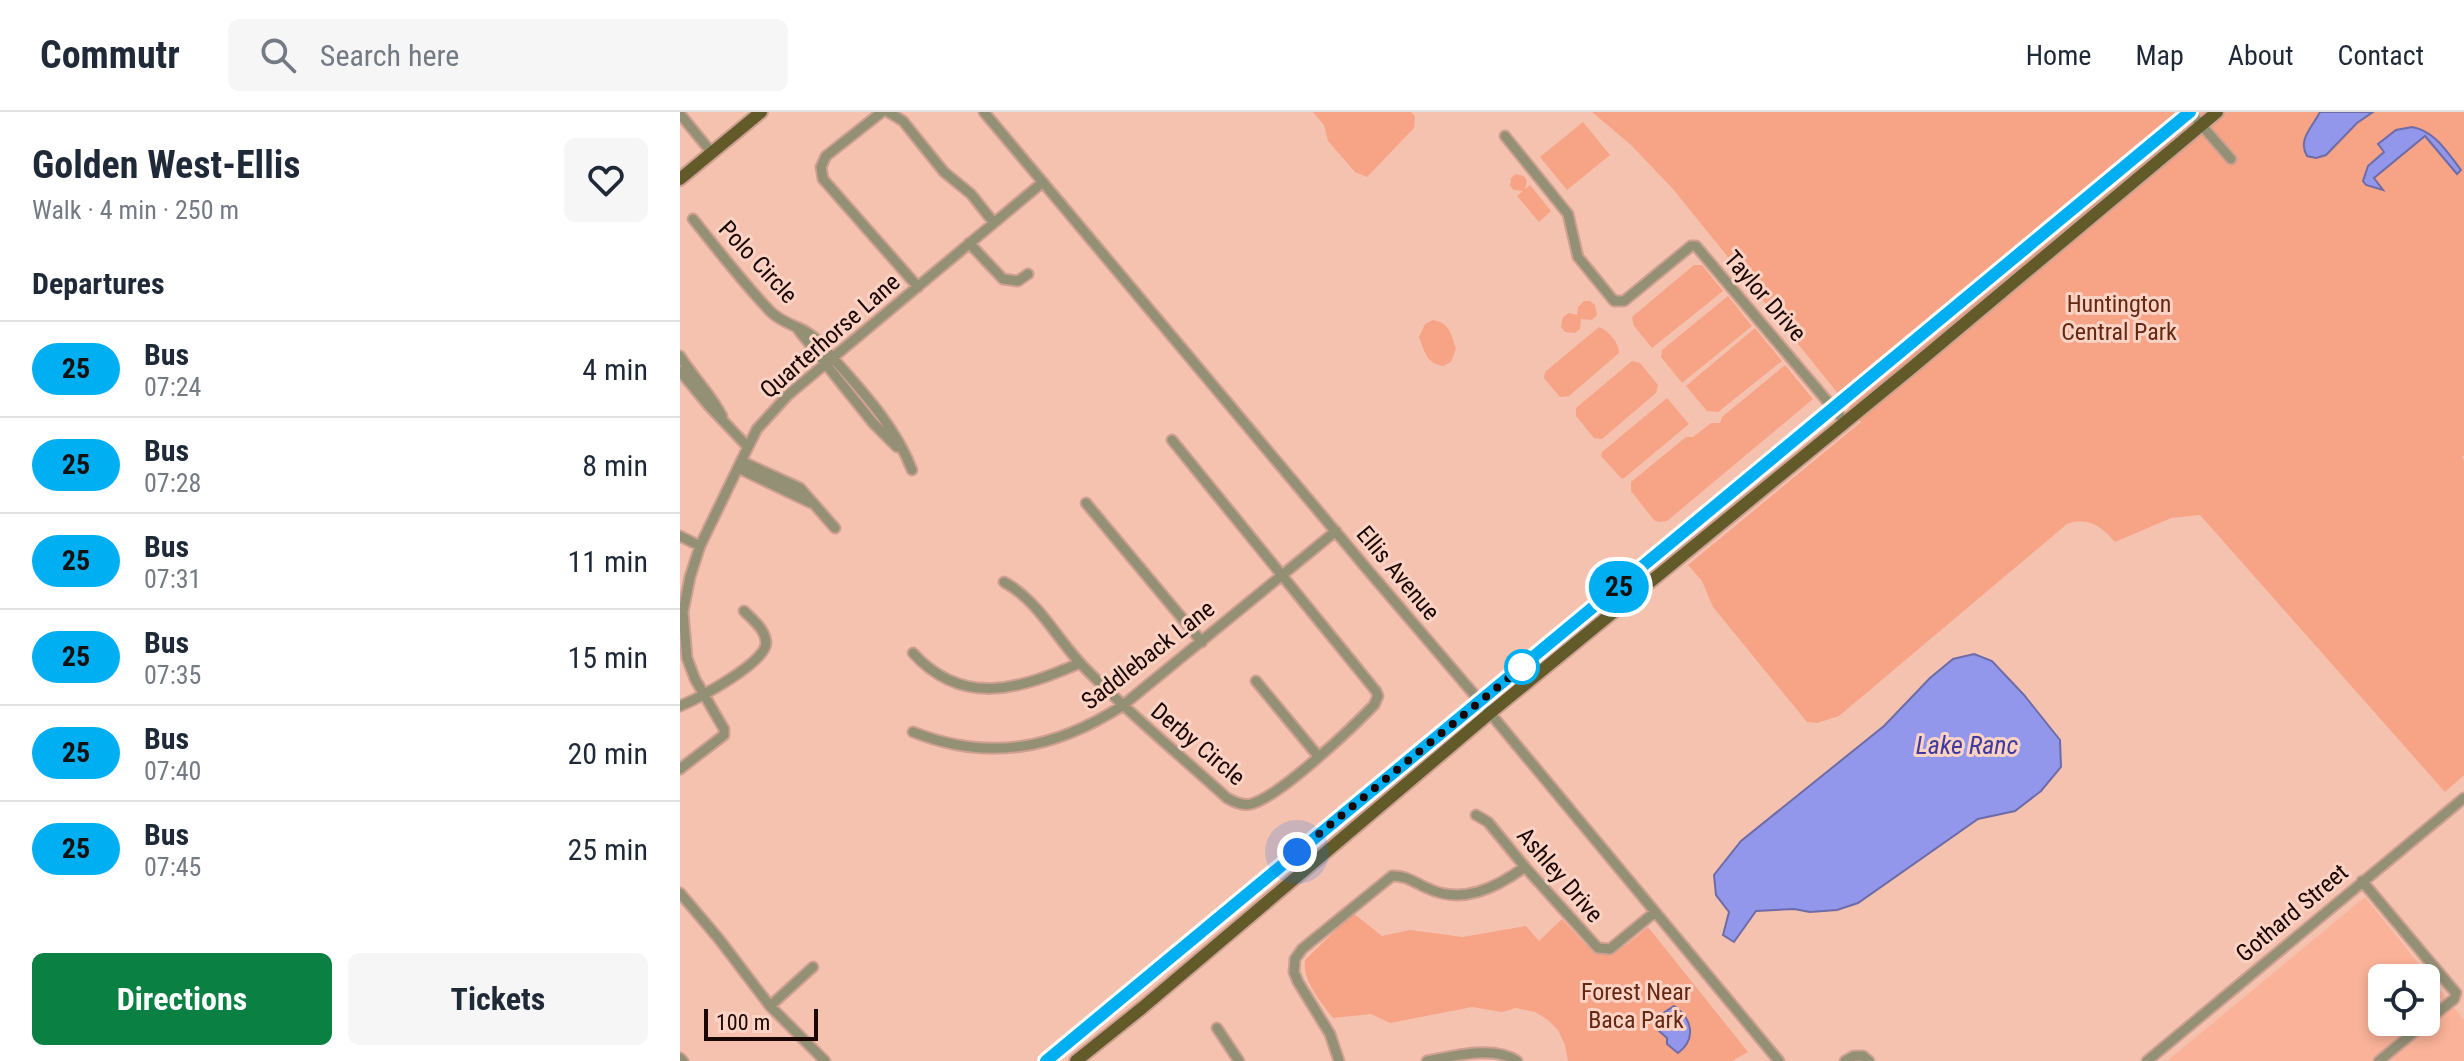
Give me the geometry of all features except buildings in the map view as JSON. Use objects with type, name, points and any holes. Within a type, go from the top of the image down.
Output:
[{"type":"main road","points":[[680,179],[761,112]]},
{"type":"main road","points":[[1055,1058],[2190,112]]},
{"type":"main road","points":[[1076,1061],[1490,713],[2217,112]]},
{"type":"main road","points":[[2015,280],[2019,263],[2073,218],[2087,196]]},
{"type":"main road","points":[[1941,343],[1941,337],[1957,316],[2001,279],[2004,267]]},
{"type":"street","points":[[918,287],[823,179],[821,167],[826,156],[885,112],[903,121],[944,172],[971,194],[994,223]]},
{"type":"street","name":"Ellis Avenue","points":[[984,112],[1779,1061]]},
{"type":"street","points":[[2190,112],[2231,159]]},
{"type":"street","points":[[680,114],[712,153]]},
{"type":"street","name":"Taylor Drive","points":[[1505,136],[1568,214],[1578,257],[1614,301],[1624,301],[1691,246],[1696,246],[1845,422]]},
{"type":"street","name":"Quarterhorse Lane","points":[[680,769],[724,735],[724,729],[687,658],[683,612],[700,546],[757,429],[776,406],[1043,182]]},
{"type":"street","name":"Polo Circle","points":[[693,219],[773,314],[796,327],[873,406],[906,454],[912,470]]},
{"type":"street","points":[[969,243],[1003,279],[1018,281],[1028,274]]},
{"type":"street","points":[[680,356],[715,402],[726,422]]},
{"type":"street","points":[[680,371],[748,447]]},
{"type":"street","points":[[1172,440],[1283,575]]},
{"type":"street","points":[[740,464],[813,505],[835,528]]},
{"type":"street","points":[[1086,503],[1202,642]]},
{"type":"street","name":"Saddleback Lane","points":[[913,732],[939,743],[977,748],[1037,745],[1094,724],[1122,706],[1336,531]]},
{"type":"street","points":[[680,536],[700,546]]},
{"type":"street","name":"Derby Circle","points":[[1004,582],[1019,590],[1080,663],[1122,706],[1235,803],[1250,804],[1286,784],[1374,705],[1378,696],[1283,575]]},
{"type":"street","points":[[680,706],[704,695],[765,650],[766,641],[757,623],[744,611]]},
{"type":"street","points":[[913,653],[946,680],[965,686],[996,689],[1041,680],[1080,663]]},
{"type":"street","points":[[1256,681],[1318,756]]},
{"type":"street","name":"Gothard Street","points":[[2147,1061],[2464,798]]},
{"type":"street","name":"Ashley Drive","points":[[1476,815],[1488,822],[1598,948],[1610,949],[1655,912]]},
{"type":"street","points":[[1339,1061],[1330,1034],[1294,972],[1295,959],[1313,939],[1392,876],[1406,878],[1443,894],[1465,895],[1503,883],[1525,867]]},
{"type":"street","points":[[2362,881],[2456,993],[2454,999],[2379,1061]]},
{"type":"street","points":[[680,893],[770,1006],[825,1061]]},
{"type":"street","points":[[770,1006],[813,967]]},
{"type":"street","points":[[1217,1028],[1239,1061]]},
{"type":"street","points":[[1427,1061],[1477,1053],[1517,1060]]},
{"type":"street","points":[[1845,1061],[1854,1056],[1866,1058]]},
{"type":"shaded area","points":[[2365,897],[2419,964],[2368,964],[2368,1036],[2440,1036],[2440,990],[2464,1020],[2464,1061],[2167,1061]]},
{"type":"green space","points":[[1313,112],[1411,112],[1415,116],[1414,128],[1367,177],[1355,172],[1328,141],[1324,125]]},
{"type":"green space","name":"Huntington Central Park","points":[[1592,112],[2464,112],[2464,775],[2445,792],[2200,515],[2171,518],[2115,542],[2094,524],[2082,521],[2067,524],[1839,716],[1817,723],[1807,722],[1713,607],[1702,581],[1688,565],[1861,422],[1673,189],[1631,145]]},
{"type":"green space","points":[[1583,122],[1610,155],[1567,190],[1540,157]]},
{"type":"green space","points":[[1516,174],[1524,176],[1527,181],[1525,189],[1530,185],[1551,211],[1539,222],[1517,196],[1523,191],[1510,186],[1511,178]]},
{"type":"green space","points":[[1694,265],[1702,265],[1723,291],[1652,348],[1634,326],[1632,317]]},
{"type":"green space","points":[[1728,296],[1752,326],[1682,383],[1661,357],[1662,350]]},
{"type":"green space","points":[[1584,301],[1595,305],[1597,315],[1592,320],[1581,319],[1580,329],[1575,333],[1565,332],[1561,327],[1563,317],[1569,313],[1577,315],[1578,307]]},
{"type":"green space","points":[[1433,320],[1446,327],[1456,349],[1451,362],[1443,366],[1430,359],[1419,337],[1425,324]]},
{"type":"green space","points":[[1599,327],[1613,338],[1619,353],[1569,396],[1560,397],[1544,378],[1545,372]]},
{"type":"green space","points":[[1755,328],[1782,361],[1718,412],[1707,411],[1686,386]]},
{"type":"green space","points":[[1632,361],[1640,363],[1658,385],[1656,393],[1602,439],[1594,438],[1576,416],[1576,408]]},
{"type":"green space","points":[[1785,365],[1813,399],[1667,521],[1654,520],[1631,491],[1631,482],[1686,437],[1693,437],[1711,423],[1720,423],[1722,417]]},
{"type":"green space","points":[[1667,398],[1689,424],[1623,479],[1601,456],[1602,452]]},
{"type":"green space","name":"Forest Near Baca Park","points":[[1353,913],[1382,936],[1410,930],[1463,937],[1526,926],[1539,941],[1562,919],[1586,944],[1602,954],[1611,954],[1620,949],[1648,927],[1748,1052],[1732,1061],[1568,1061],[1558,1030],[1535,1012],[1516,1008],[1502,1012],[1472,1007],[1390,1023],[1371,1014],[1333,1018],[1309,983],[1305,960]]},
{"type":"water","points":[[2320,112],[2373,112],[2357,123],[2326,155],[2316,158],[2307,156],[2304,144]]},
{"type":"water","points":[[2412,127],[2434,138],[2461,170],[2457,174],[2425,136],[2374,178],[2383,190],[2366,185],[2363,181],[2368,166],[2384,152],[2378,144],[2396,130]]},
{"type":"water","name":"Lake Ranc","points":[[1974,654],[1992,661],[2060,740],[2061,767],[2041,791],[2015,811],[1978,819],[1858,903],[1837,910],[1756,911],[1734,942],[1723,935],[1729,912],[1716,895],[1714,875],[1741,841],[1884,726],[1953,659]]},
{"type":"water","points":[[1674,1006],[1685,1016],[1690,1029],[1688,1041],[1678,1053],[1667,1044],[1667,1038],[1659,1031],[1657,1024],[1662,1014]]},
{"type":"bus line","name":"25","points":[[1046,1061],[2190,112]]},
{"type":"route","points":[[1297,852],[1522,667]]}]
